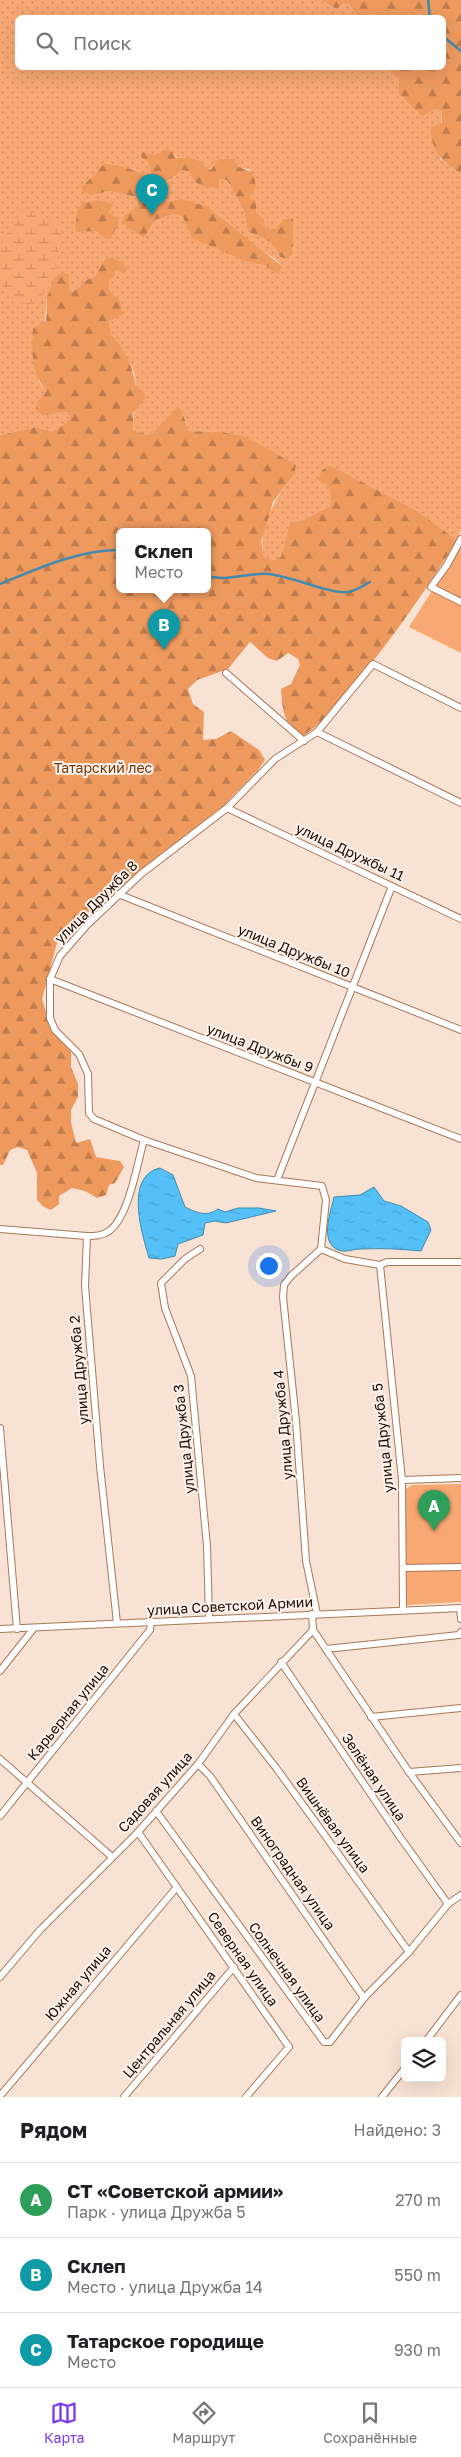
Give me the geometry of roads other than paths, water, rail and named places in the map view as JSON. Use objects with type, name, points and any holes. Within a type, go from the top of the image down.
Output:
[{"type":"street","points":[[461,539],[447,565],[431,588],[461,602]]},
{"type":"street","name":"улица Дружба 8","points":[[321,1249],[326,1200],[322,1186],[256,1178],[144,1140],[94,1119],[89,1113],[88,1074],[79,1054],[55,1030],[50,1018],[50,979],[60,956],[118,894],[166,852],[227,808],[275,759],[317,732],[373,664],[461,708]]},
{"type":"street","points":[[226,673],[304,741]]},
{"type":"street","points":[[317,732],[461,803]]},
{"type":"street","name":"улица Дружбы 11","points":[[227,808],[461,919]]},
{"type":"street","points":[[277,1180],[392,886]]},
{"type":"street","name":"улица Дружбы 10","points":[[118,894],[461,1030]]},
{"type":"street","name":"улица Дружбы 9","points":[[50,979],[461,1139]]},
{"type":"street","points":[[0,1229],[87,1236],[97,1236],[110,1230],[122,1217],[144,1140]]},
{"type":"street","name":"улица Дружба 2","points":[[87,1236],[85,1286],[100,1466],[116,1623]]},
{"type":"street","name":"улица Дружба 3","points":[[200,1249],[184,1259],[161,1283],[165,1308],[191,1376],[207,1546],[209,1619]]},
{"type":"street","points":[[321,1249],[345,1259],[380,1265],[387,1262],[461,1262]]},
{"type":"street","name":"улица Дружба 4","points":[[315,1614],[306,1561],[296,1421],[283,1296],[284,1285],[291,1276],[321,1249]]},
{"type":"street","name":"улица Дружба 5","points":[[380,1265],[402,1480],[403,1610]]},
{"type":"street","points":[[0,1428],[17,1628]]},
{"type":"street","points":[[402,1480],[461,1478]]},
{"type":"street","points":[[404,1568],[461,1567]]},
{"type":"street","points":[[460,1608],[461,1619]]},
{"type":"street","name":"улица Советской Армии","points":[[0,1629],[460,1608]]},
{"type":"street","points":[[315,1614],[313,1630],[409,1772],[461,1843]]},
{"type":"street","name":"Карьерная улица","points":[[0,1816],[150,1630],[150,1622]]},
{"type":"street","points":[[0,1671],[34,1628]]},
{"type":"street","name":"Садовая улица","points":[[0,1977],[40,1930],[111,1856],[138,1832],[198,1764],[234,1714],[313,1630]]},
{"type":"street","points":[[326,1649],[459,1635],[461,1632]]},
{"type":"street","name":"Зелёная улица","points":[[281,1662],[400,1838],[448,1904]]},
{"type":"street","points":[[371,1717],[461,1708]]},
{"type":"street","name":"Вишнёвая улица","points":[[234,1714],[277,1769],[409,1952]]},
{"type":"street","points":[[0,1760],[111,1856]]},
{"type":"street","name":"Виноградная улица","points":[[198,1764],[210,1776],[364,1998]]},
{"type":"street","points":[[409,1772],[461,1768]]},
{"type":"street","name":"Солнечная улица","points":[[156,1811],[324,2042],[330,2042],[364,1998],[409,1952],[448,1904],[461,1895]]},
{"type":"street","name":"Северная улица","points":[[138,1832],[290,2047],[246,2097]]},
{"type":"street","name":"Южная улица","points":[[0,2096],[177,1887]]},
{"type":"street","name":"Центральная улица","points":[[124,2097],[234,1967]]},
{"type":"street","points":[[429,2037],[461,1995]]},
{"type":"street","points":[[382,2097],[401,2073]]},
{"type":"water","points":[[160,1168],[173,1175],[185,1207],[194,1211],[210,1213],[218,1209],[225,1212],[238,1208],[259,1208],[276,1211],[226,1223],[215,1221],[205,1223],[203,1235],[178,1244],[175,1256],[162,1259],[149,1258],[140,1221],[139,1194],[142,1182],[149,1173]]},
{"type":"water","points":[[374,1187],[384,1201],[401,1206],[428,1222],[431,1230],[421,1251],[358,1249],[344,1251],[332,1246],[329,1240],[328,1226],[334,1197],[360,1195]]},
{"type":"waterway","points":[[428,0],[430,15]]},
{"type":"waterway","points":[[446,39],[461,51]]},
{"type":"waterway","points":[[0,584],[59,561],[89,553],[116,550]]},
{"type":"waterway","points":[[211,577],[223,578],[254,574],[278,575],[332,591],[342,592],[349,592],[370,582]]},
{"type":"place","name":"Татарское городище","points":[[152,215]]},
{"type":"place","name":"Склеп","points":[[164,650]]},
{"type":"place","name":"СТ «Советской армии»","points":[[434,1531]]},
{"type":"park label","name":"Татарский лес","points":[[103,768]]}]
